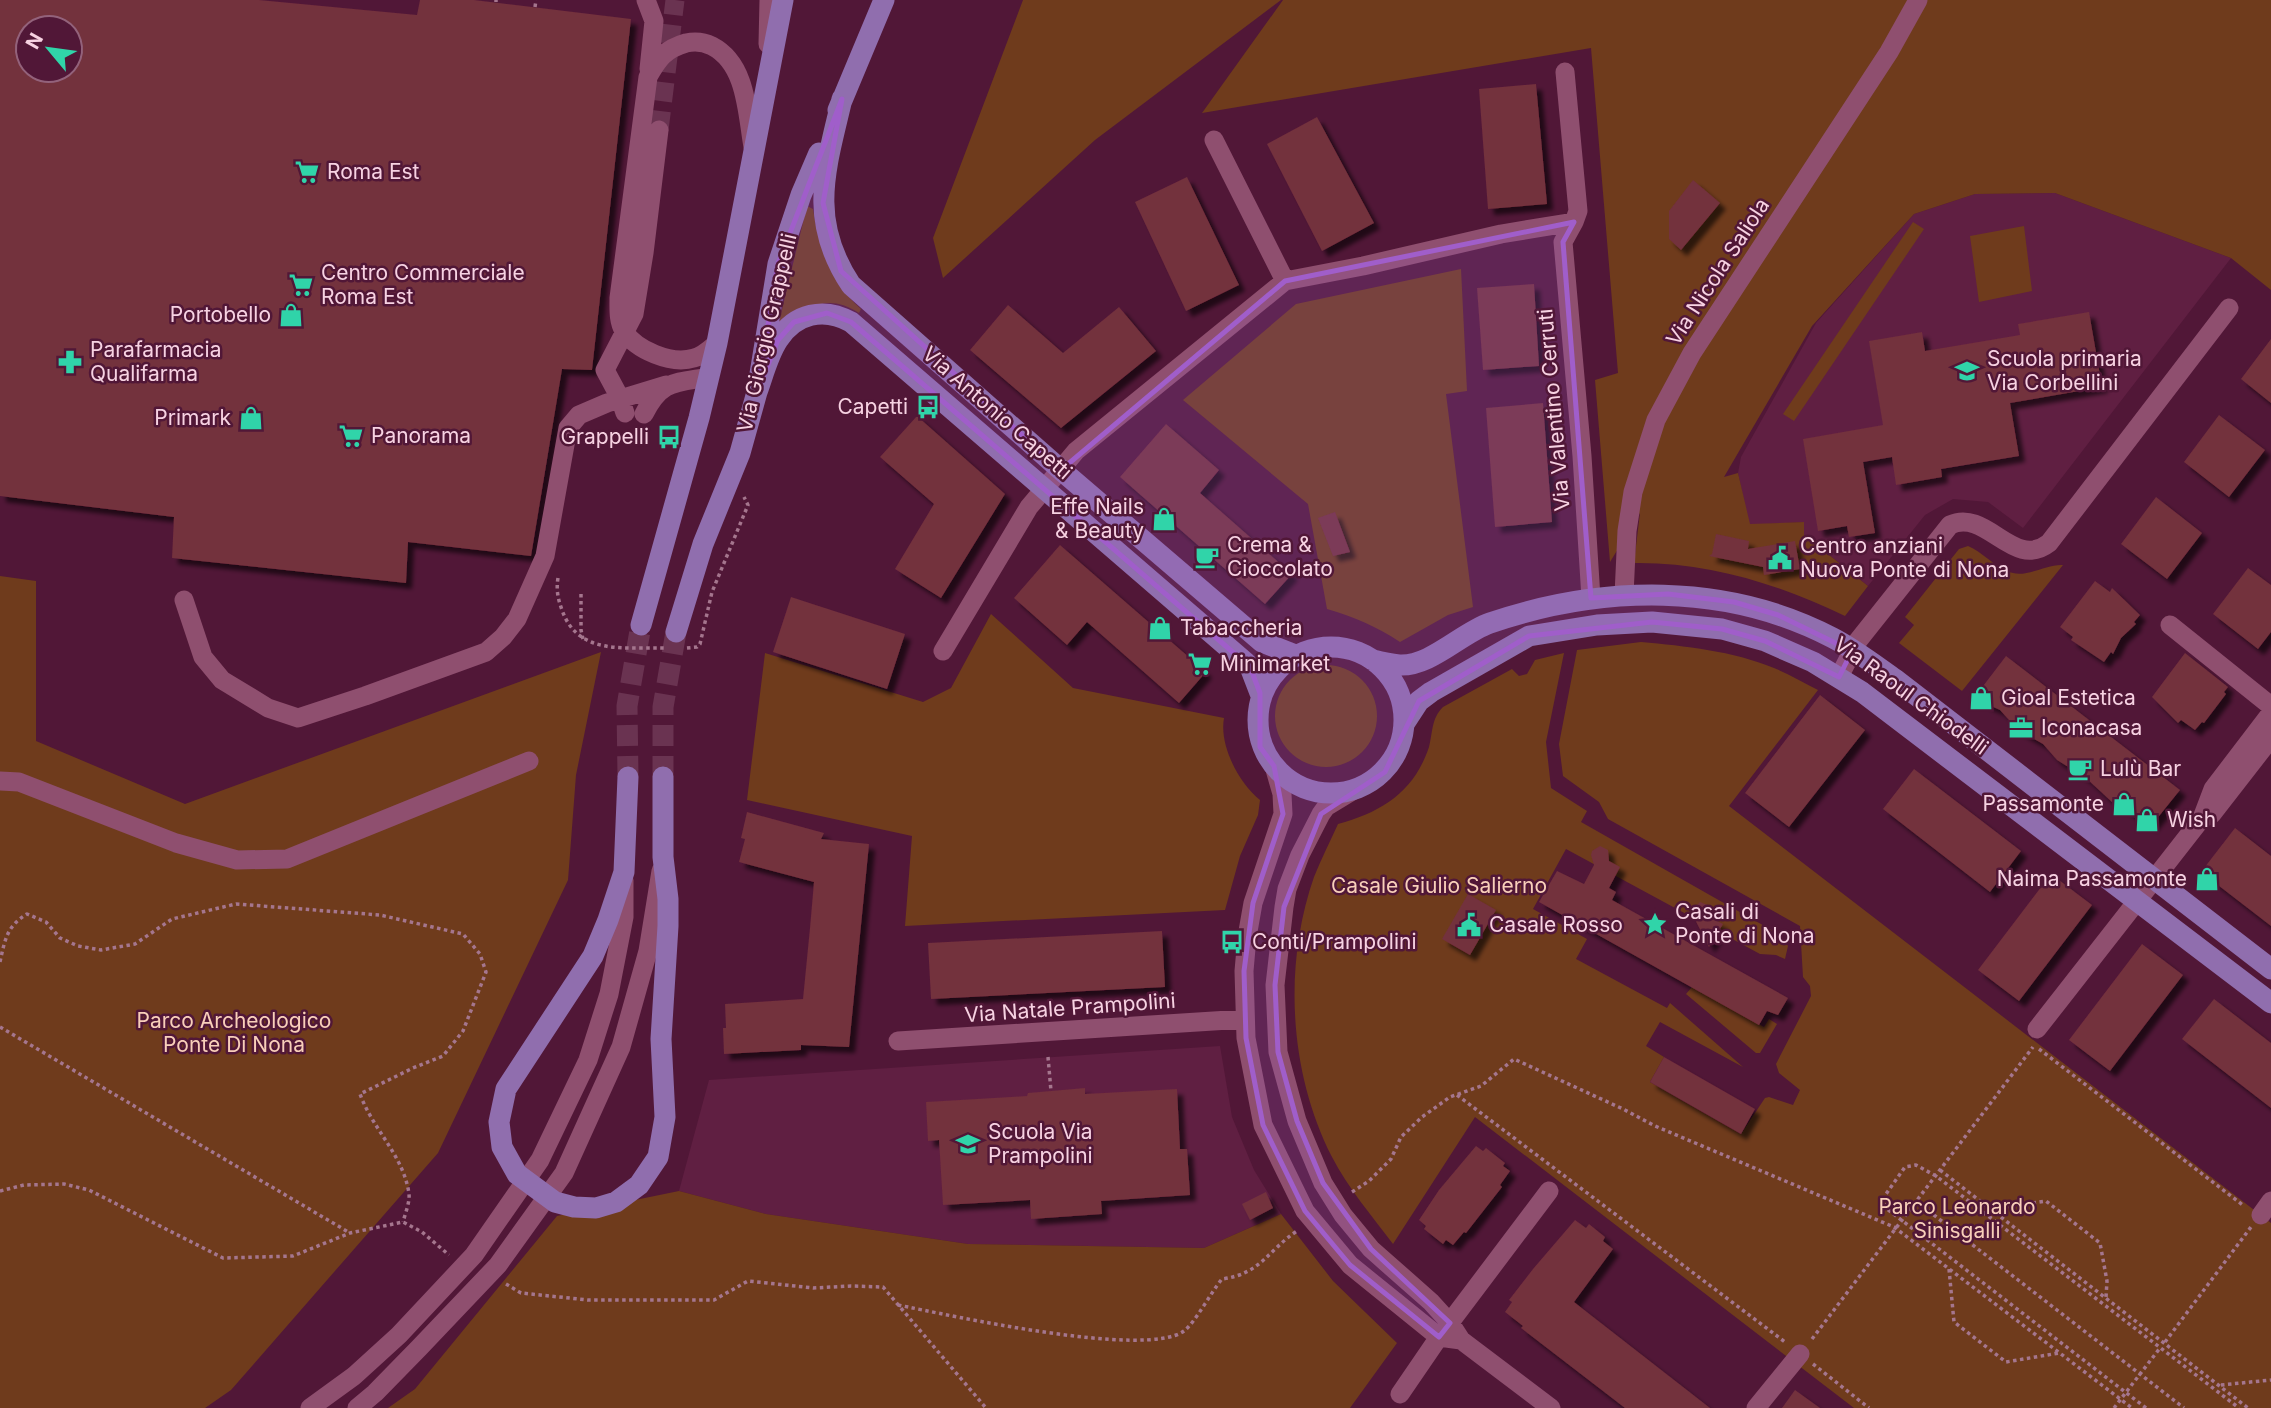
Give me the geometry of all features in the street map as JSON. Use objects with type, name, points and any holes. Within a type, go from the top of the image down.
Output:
[{"type":"main road","points":[[640,625],[717,343],[783,0]]},
{"type":"main road","name":"Via Giorgio Grappelli","points":[[676,632],[703,544],[740,453],[757,392],[778,264],[802,195],[884,0]]},
{"type":"main road","name":"Via Antonio Capetti","points":[[842,99],[823,180],[825,223],[841,271],[851,285],[1262,642],[1298,656]]},
{"type":"main road","name":"Via Antonio Capetti","points":[[757,392],[778,340],[794,322],[804,317],[837,314],[860,329],[899,362],[1245,662],[1250,667],[1260,693]]},
{"type":"main road","name":"Via Raoul Chiodelli","points":[[1373,660],[1401,665],[1418,663],[1488,624],[1591,598],[1668,594],[1734,602],[1789,620],[1833,638],[1895,679],[2271,969]]},
{"type":"main road","name":"Via Raoul Chiodelli","points":[[1404,724],[1419,701],[1431,692],[1530,636],[1597,625],[1653,622],[1722,629],[1765,641],[1813,662],[1875,701],[2271,1003]]},
{"type":"main road","points":[[1342,648],[1359,652],[1373,660],[1388,673],[1398,688],[1402,703],[1404,740],[1396,759],[1385,772],[1359,787],[1338,792],[1316,789],[1294,781],[1273,766],[1260,747],[1256,710],[1260,693],[1269,677],[1298,656],[1320,649],[1342,648]]},
{"type":"main road","points":[[628,777],[624,873],[593,956],[506,1088],[499,1122],[502,1147],[517,1174],[555,1202],[574,1207],[596,1208],[616,1202],[639,1185],[658,1157],[665,1117],[661,1040],[668,899],[663,856],[663,777]]},
{"type":"street","points":[[646,0],[654,21],[619,298],[619,317],[625,332],[644,349],[659,357],[692,359],[717,343]]},
{"type":"street","points":[[766,85],[769,0]]},
{"type":"street","name":"Via Nicola Saliola","points":[[1624,595],[1627,531],[1633,492],[1656,420],[1692,353],[1889,51],[1918,0]]},
{"type":"street","points":[[648,77],[659,56],[673,47],[692,41],[704,43],[725,54],[737,71],[744,90],[753,147]]},
{"type":"street","name":"Via Valentino Cerruti","points":[[1565,72],[1578,211],[1563,242],[1581,443],[1591,598]]},
{"type":"street","points":[[630,408],[605,370],[634,314],[645,253],[659,130]]},
{"type":"street","points":[[1214,140],[1285,281]]},
{"type":"street","points":[[1044,488],[1076,451],[1285,281],[1501,234],[1574,222]]},
{"type":"street","points":[[1839,677],[1852,651],[1882,608],[1950,525],[1965,521],[1975,523],[2016,548],[2030,551],[2049,543],[2229,308]]},
{"type":"street","points":[[630,408],[666,385],[709,377]]},
{"type":"street","points":[[184,600],[203,657],[222,680],[268,708],[298,718],[486,652],[517,620],[545,556],[568,428],[579,415],[630,408],[650,401],[666,385]]},
{"type":"street","name":"Via Antonio Capetti","points":[[943,651],[1029,507],[1044,488]]},
{"type":"street","points":[[2170,625],[2271,706]]},
{"type":"street","points":[[2036,1037],[2202,818],[2213,789],[2271,713]]},
{"type":"street","points":[[2202,818],[2212,814],[2271,738]]},
{"type":"street","points":[[0,780],[19,782],[176,843],[237,860],[287,859],[529,761]]},
{"type":"street","points":[[1273,766],[1282,794],[1283,814],[1253,903],[1244,971],[1246,1029],[1263,1125],[1305,1211],[1345,1260],[1461,1340],[1551,1408]]},
{"type":"street","points":[[1359,787],[1326,807],[1306,840],[1293,873],[1284,907],[1275,985],[1278,1052],[1297,1121],[1323,1183],[1343,1216],[1445,1329]]},
{"type":"street","points":[[357,1408],[419,1349],[498,1265],[564,1173],[621,1047],[648,951],[663,856]]},
{"type":"street","points":[[310,1408],[354,1376],[399,1335],[474,1255],[540,1160],[588,1060],[609,994],[624,917],[624,873]]},
{"type":"street","name":"Via Natale Prampolini","points":[[898,1041],[1246,1029],[1277,1035]]},
{"type":"street","points":[[1400,1394],[1445,1329],[1549,1191]]},
{"type":"street","points":[[1756,1408],[1800,1354]]},
{"type":"path","points":[[535,7],[536,0]]},
{"type":"path","points":[[700,644],[712,592],[748,505],[742,492]]},
{"type":"path","points":[[558,573],[556,593],[566,622],[575,635],[583,639],[581,594]]},
{"type":"path","points":[[0,962],[5,939],[14,922],[27,914],[46,922],[60,937],[78,946],[101,950],[135,944],[172,919],[236,904],[380,915],[463,934],[480,954],[486,972],[463,1031],[443,1056],[360,1094],[367,1113],[392,1148],[410,1196],[403,1222]]},
{"type":"path","points":[[0,1027],[350,1233]]},
{"type":"path","points":[[1800,1354],[1894,1227],[1917,1202],[2036,1037],[2263,1211],[2115,1408]]},
{"type":"path","points":[[1048,1057],[1051,1091]]},
{"type":"path","points":[[1346,1196],[1368,1181],[1391,1159],[1401,1137],[1422,1117],[1457,1094],[1481,1086],[1514,1059],[1655,1126],[1894,1227],[2132,1408]]},
{"type":"path","points":[[1457,1094],[1869,1408]]},
{"type":"path","points":[[2146,1408],[1900,1221],[1884,1203],[1886,1194],[1905,1167],[1916,1165],[1936,1176],[2239,1408]]},
{"type":"path","points":[[1940,1170],[2248,1408]]},
{"type":"path","points":[[0,1191],[24,1185],[64,1185],[89,1190],[223,1258],[293,1256],[350,1233],[403,1222],[422,1232],[449,1255]]},
{"type":"path","points":[[1991,1209],[2046,1201],[2100,1243],[2107,1281],[2106,1297]]},
{"type":"path","points":[[1917,1202],[2184,1408]]},
{"type":"path","points":[[898,1305],[1071,1336],[1122,1341],[1168,1337],[1184,1331],[1222,1279],[1239,1277],[1267,1259],[1302,1227]]},
{"type":"path","points":[[1949,1269],[1954,1322],[2006,1362],[2059,1353]]},
{"type":"path","points":[[522,1293],[587,1300],[714,1300],[748,1281],[813,1288],[883,1287],[986,1408]]},
{"type":"path","points":[[2219,1385],[2271,1380]]},
{"type":"highlighted area","points":[[842,99],[823,203],[841,271],[1061,470],[1285,281],[1574,222],[1563,242],[1591,598],[1668,594],[1734,602],[1778,615],[1852,651],[1839,677],[1765,641],[1722,629],[1652,622],[1529,636],[1419,701],[1385,772],[1321,814],[1284,907],[1275,985],[1278,1052],[1297,1121],[1323,1183],[1371,1249],[1450,1323],[1439,1337],[1350,1265],[1305,1211],[1263,1125],[1246,1038],[1244,971],[1253,903],[1283,814],[1274,766],[1260,747],[1260,693],[1250,667],[851,322],[827,313],[794,322],[778,340],[757,392],[778,264]]},
{"type":"shaded area","name":"Scuola primaria Via Corbellini","points":[[2055,193],[2231,258],[2023,528],[1988,502],[1953,499],[1925,515],[1868,586],[1804,535],[1804,522],[1749,525],[1738,473],[1741,457],[1816,323],[1914,214],[1975,194]]},
{"type":"shaded area","name":"Scuola Via Prampolini","points":[[1220,1046],[1232,1117],[1254,1170],[1281,1214],[1204,1248],[968,1244],[766,1214],[679,1191],[709,1080]]},
{"type":"green space","points":[[1023,0],[1281,0],[1095,140],[943,278],[933,238]]},
{"type":"green space","points":[[1283,0],[2271,0],[2271,290],[2231,258],[2055,193],[1975,194],[1914,214],[1812,326],[1724,477],[1738,473],[1750,524],[1804,522],[1804,535],[1868,586],[1845,616],[1794,594],[1742,577],[1689,566],[1634,563],[1640,513],[1610,562],[1595,380],[1618,373],[1591,48],[1202,113]]},
{"type":"green space","points":[[807,206],[813,209],[828,263],[842,288],[861,309],[859,313],[838,304],[820,304],[802,311],[784,323],[779,322]]},
{"type":"green space","points":[[1913,222],[1924,229],[1794,421],[1783,414]]},
{"type":"green space","points":[[2024,226],[2032,291],[1979,302],[1970,236]]},
{"type":"green space","points":[[1461,269],[1467,391],[1446,394],[1473,607],[1448,615],[1400,642],[1365,622],[1327,609],[1308,504],[1183,400],[1296,304]]},
{"type":"green space","points":[[1968,546],[2014,573],[2028,573],[2063,565],[1962,691],[1899,643],[1914,625],[1905,617],[1959,549]]},
{"type":"green space","name":"Parco Archeologico Ponte Di Nona","points":[[0,576],[36,581],[36,741],[185,804],[601,652],[576,775],[568,880],[438,1153],[231,1390],[205,1408],[0,1408]]},
{"type":"green space","points":[[991,614],[1073,688],[1224,718],[1223,729],[1232,763],[1245,784],[1260,800],[1258,815],[1240,856],[1225,910],[905,926],[912,836],[747,800],[765,653],[923,702],[951,688]]},
{"type":"green space","name":"Parco Leonardo Sinisgalli","points":[[1641,642],[1742,657],[1780,670],[1818,690],[1729,806],[2271,1223],[2271,1408],[1854,1408],[1475,1117],[1393,1244],[1338,1168],[1318,1125],[1307,1090],[1295,1019],[1298,946],[1304,911],[1314,877],[1338,824],[1369,813],[1405,788],[1423,763],[1434,721],[1443,707],[1512,669],[1519,676],[1527,674],[1535,660],[1564,653],[1546,742],[1551,788],[1587,811],[1581,822],[1775,932],[1788,946],[1785,959],[1776,955],[1760,954],[1566,849],[1533,909],[1587,939],[1576,959],[1667,1008],[1670,1003],[1743,1067],[1660,1022],[1646,1046],[1664,1057],[1650,1082],[1741,1134],[1765,1098],[1793,1105],[1800,1090],[1779,1073],[1776,1064],[1811,996],[1810,986],[1803,977],[1800,926],[1608,819],[1599,802],[1563,776],[1559,744],[1577,650]]},
{"type":"green space","points":[[1326,665],[1346,669],[1362,680],[1373,696],[1377,716],[1373,736],[1362,752],[1346,763],[1326,767],[1306,763],[1290,752],[1279,736],[1275,716],[1279,696],[1290,680],[1306,669]]},
{"type":"green space","points":[[1692,987],[1764,1027],[1769,1019],[1777,1024],[1760,1053],[1756,1053],[1686,994]]},
{"type":"green space","points":[[679,1191],[766,1214],[968,1244],[1204,1248],[1281,1214],[1333,1281],[1397,1343],[1350,1408],[388,1408],[415,1389],[557,1216]]},
{"type":"building","name":"Centro Commerciale Roma Est","points":[[0,0],[259,0],[417,15],[420,0],[474,0],[631,19],[592,370],[562,369],[531,556],[408,542],[406,583],[172,558],[174,517],[0,496]]},
{"type":"building","points":[[1536,84],[1547,204],[1488,209],[1479,89]]},
{"type":"building","points":[[1317,117],[1374,223],[1322,251],[1267,144]]},
{"type":"building","points":[[1187,177],[1239,285],[1186,311],[1135,202]]},
{"type":"building","points":[[1693,180],[1720,203],[1681,250],[1669,239],[1669,211]]},
{"type":"building","points":[[1534,284],[1539,366],[1483,370],[1477,288]]},
{"type":"building","points":[[1008,305],[1063,353],[1119,307],[1156,351],[1061,428],[970,350]]},
{"type":"building","points":[[2089,312],[2102,387],[2010,403],[2019,456],[1941,469],[1942,477],[1896,485],[1892,457],[1863,462],[1875,533],[1849,537],[1847,526],[1818,531],[1803,439],[1883,425],[1869,341],[1922,332],[1925,351],[2020,335],[2018,324]]},
{"type":"building","points":[[2271,339],[2271,403],[2241,379]]},
{"type":"building","points":[[1543,403],[1552,522],[1495,527],[1486,408]]},
{"type":"building","points":[[2219,415],[2265,450],[2229,497],[2184,462]]},
{"type":"building","points":[[917,416],[1005,494],[941,598],[895,569],[934,504],[880,457]]},
{"type":"building","points":[[1166,424],[1219,470],[1200,493],[1292,574],[1265,604],[1120,477]]},
{"type":"building","points":[[2156,497],[2202,533],[2167,579],[2121,544]]},
{"type":"building","points":[[1335,512],[1350,552],[1333,556],[1318,518]]},
{"type":"building","points":[[1716,534],[1749,541],[1748,549],[1795,541],[1800,569],[1764,575],[1763,567],[1709,556],[1712,554]]},
{"type":"building","points":[[1060,545],[1206,672],[1179,703],[1087,622],[1067,645],[1014,598]]},
{"type":"building","points":[[2248,568],[2271,585],[2271,632],[2258,649],[2213,614]]},
{"type":"building","points":[[2095,581],[2110,592],[2112,588],[2140,615],[2134,622],[2136,624],[2121,638],[2113,654],[2111,652],[2104,662],[2071,640],[2073,637],[2060,627]]},
{"type":"building","points":[[791,597],[905,634],[887,689],[773,652]]},
{"type":"building","points":[[2185,653],[2228,687],[2224,692],[2226,694],[2204,723],[2195,730],[2181,720],[2178,723],[2152,697]]},
{"type":"building","points":[[2006,656],[2180,790],[2151,826],[2143,821],[2141,824],[2130,812],[2113,803],[2086,778],[2057,760],[2043,744],[2018,730],[2000,710],[1984,703],[1986,700],[1977,694]]},
{"type":"building","points":[[1820,695],[1865,730],[1789,827],[1745,793]]},
{"type":"building","points":[[1914,769],[2021,851],[1990,892],[1883,809]]},
{"type":"building","points":[[747,812],[824,833],[821,839],[869,844],[849,1047],[801,1045],[801,1050],[724,1054],[725,1004],[803,999],[810,928],[814,882],[739,862],[745,839],[741,838]]},
{"type":"building","points":[[2235,828],[2271,856],[2271,926],[2201,872]]},
{"type":"building","points":[[1600,846],[1608,850],[1609,861],[1620,867],[1609,888],[1616,892],[1612,900],[1788,998],[1778,1015],[1767,1011],[1759,1025],[1539,902],[1557,871],[1584,884],[1594,865],[1592,851]]},
{"type":"building","points":[[2051,874],[2092,905],[2019,1001],[1978,970]]},
{"type":"building","name":"Casale Rosso","points":[[1468,894],[1496,910],[1470,955],[1442,939]]},
{"type":"building","points":[[1700,902],[1710,906],[1710,917],[1723,924],[1709,947],[1687,904],[1694,908]]},
{"type":"building","points":[[1162,931],[1165,987],[931,999],[928,943]]},
{"type":"building","points":[[2142,944],[2183,975],[2110,1071],[2069,1040]]},
{"type":"building","points":[[2214,999],[2271,1043],[2271,1108],[2182,1039]]},
{"type":"building","points":[[1664,1057],[1755,1109],[1741,1134],[1650,1082]]},
{"type":"building","points":[[1085,1088],[1085,1094],[1177,1089],[1180,1149],[1187,1149],[1190,1195],[1101,1201],[1102,1214],[1031,1219],[1030,1200],[943,1205],[939,1140],[928,1141],[926,1102],[1027,1096],[1028,1093]]},
{"type":"building","points":[[1476,1146],[1483,1151],[1486,1148],[1505,1163],[1503,1166],[1510,1171],[1500,1185],[1502,1187],[1466,1233],[1453,1245],[1446,1240],[1443,1244],[1424,1229],[1426,1226],[1419,1220],[1439,1190]]},
{"type":"building","points":[[1266,1192],[1273,1208],[1250,1220],[1242,1204]]},
{"type":"building","points":[[1575,1220],[1586,1228],[1589,1224],[1605,1237],[1603,1241],[1613,1249],[1574,1302],[1710,1408],[1625,1408],[1521,1328],[1523,1326],[1505,1312],[1512,1302],[1509,1300]]},
{"type":"building","points":[[1795,1390],[1820,1408],[1782,1408]]},
{"type":"tunnel","points":[[659,130],[675,0]]},
{"type":"tunnel","points":[[628,777],[627,706],[641,625]]},
{"type":"tunnel","points":[[663,777],[663,707],[676,632]]},
{"type":"place","name":"Roma Est","points":[[307,172]]},
{"type":"place","name":"Centro Commerciale Roma Est","points":[[301,285]]},
{"type":"place","name":"Portobello","points":[[291,315]]},
{"type":"place","name":"Parafarmacia Qualifarma","points":[[70,362]]},
{"type":"place","name":"Scuola primaria Via Corbellini","points":[[1967,371]]},
{"type":"place","name":"Capetti","points":[[928,407]]},
{"type":"place","name":"Primark","points":[[251,418]]},
{"type":"place","name":"Panorama","points":[[351,436]]},
{"type":"place","name":"Grappelli","points":[[669,437]]},
{"type":"place","name":"Effe Nails & Beauty","points":[[1164,519]]},
{"type":"place","name":"Crema & Cioccolato","points":[[1207,557]]},
{"type":"place","name":"Centro anziani Nuova Ponte di Nona","points":[[1780,558]]},
{"type":"place","name":"Tabaccheria","points":[[1160,628]]},
{"type":"place","name":"Minimarket","points":[[1200,664]]},
{"type":"place","name":"Gioal Estetica","points":[[1981,698]]},
{"type":"place","name":"Iconacasa","points":[[2021,728]]},
{"type":"place","name":"Lulù Bar","points":[[2080,769]]},
{"type":"place","name":"Passamonte","points":[[2124,804]]},
{"type":"place","name":"Wish","points":[[2147,820]]},
{"type":"place","name":"Naima Passamonte","points":[[2207,879]]},
{"type":"place","name":"Casali di Ponte di Nona","points":[[1655,924]]},
{"type":"place","name":"Casale Rosso","points":[[1469,925]]},
{"type":"place","name":"Conti/Prampolini","points":[[1232,942]]},
{"type":"place","name":"Scuola Via Prampolini","points":[[968,1144]]},
{"type":"park label","name":"Casale Giulio Salierno","points":[[1439,886]]}]
